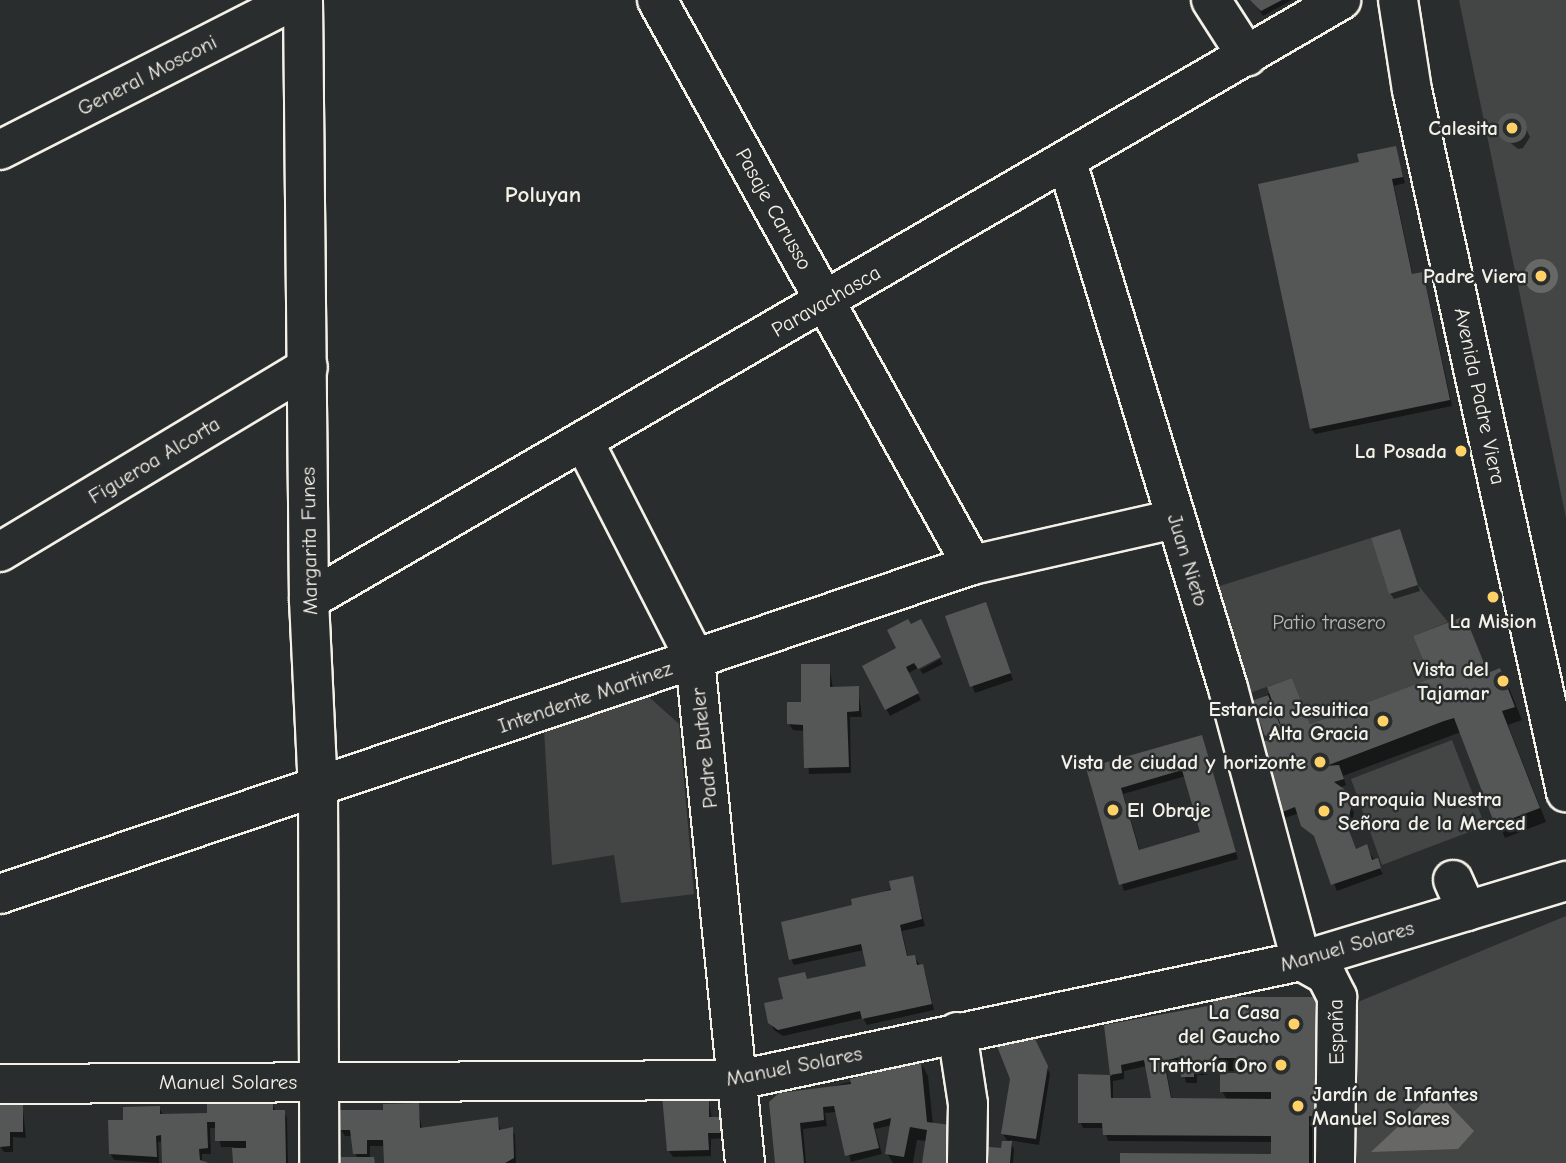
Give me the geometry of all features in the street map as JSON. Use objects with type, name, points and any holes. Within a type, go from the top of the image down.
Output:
[{"type":"street","name":"General Mosconi","points":[[0,150],[294,0]]},
{"type":"street","name":"Margarita Funes","points":[[303,0],[309,600],[318,790],[319,1163]]},
{"type":"street","name":"Pasaje Carusso","points":[[657,0],[972,565]]},
{"type":"street","points":[[1211,0],[1247,56]]},
{"type":"street","name":"Paravachasca","points":[[309,600],[584,443],[1341,0]]},
{"type":"street","name":"Avenida Padre Viera","points":[[1398,0],[1412,90],[1566,792]]},
{"type":"street","name":"Juan Nieto","points":[[1067,162],[1197,591],[1301,961]]},
{"type":"street","name":"Figueroa Alcorta","points":[[0,552],[308,367]]},
{"type":"street","name":"Padre Buteler","points":[[584,443],[695,659],[745,1163]]},
{"type":"street","name":"Intendente Martinez","points":[[0,894],[318,790],[972,565],[1175,519]]},
{"type":"street","name":"Manuel Solares","points":[[0,1084],[738,1080],[1301,961],[1460,895],[1566,880]]},
{"type":"street","name":"España","points":[[1301,961],[1326,975],[1337,997],[1335,1163]]},
{"type":"street","points":[[957,1032],[968,1104],[968,1163]]},
{"type":"green space","points":[[1459,0],[1566,0],[1566,518]]},
{"type":"green space","name":"Patio trasero","points":[[1371,538],[1389,593],[1418,585],[1448,622],[1413,636],[1430,679],[1310,724],[1292,678],[1247,694],[1207,590]]},
{"type":"green space","points":[[648,696],[679,724],[694,894],[621,903],[614,855],[552,865],[544,729]]},
{"type":"green space","points":[[1452,740],[1485,826],[1382,865],[1351,779]]},
{"type":"green space","points":[[1566,916],[1566,1163],[1354,1163],[1353,1004]]},
{"type":"shaded area","points":[[1541,259],[1553,264],[1558,276],[1553,288],[1541,293],[1529,288],[1524,276],[1529,264]]},
{"type":"shaded area","points":[[1436,1091],[1474,1131],[1458,1149],[1371,1152]]},
{"type":"building","points":[[1250,0],[1282,0],[1261,11]]},
{"type":"building","name":"Calesita","points":[[1512,113],[1523,117],[1527,128],[1523,139],[1512,143],[1501,139],[1497,128],[1501,117]]},
{"type":"building","points":[[1396,146],[1403,177],[1392,179],[1412,274],[1423,272],[1450,400],[1310,429],[1258,184],[1359,162],[1357,154]]},
{"type":"building","points":[[1400,529],[1418,585],[1389,594],[1371,538]]},
{"type":"building","points":[[986,602],[1011,673],[970,687],[945,616]]},
{"type":"building","name":"Estancia Jesuitica Alta Gracia","points":[[1465,616],[1488,673],[1500,668],[1515,707],[1502,711],[1540,808],[1495,825],[1454,718],[1444,721],[1326,766],[1339,765],[1344,779],[1334,782],[1344,789],[1352,804],[1347,825],[1356,849],[1367,844],[1372,860],[1378,858],[1381,868],[1331,885],[1314,836],[1301,826],[1295,807],[1280,813],[1257,744],[1284,734],[1267,687],[1292,678],[1310,724],[1440,675],[1438,668],[1428,673],[1413,636]]},
{"type":"building","points":[[908,619],[911,624],[921,619],[941,657],[918,669],[914,663],[906,667],[919,693],[885,710],[862,666],[896,648],[887,630]]},
{"type":"building","points":[[801,664],[830,664],[830,687],[859,686],[859,711],[847,712],[849,767],[804,768],[803,725],[787,724],[787,702],[801,702]]},
{"type":"building","points":[[1268,695],[1282,730],[1265,736],[1252,701]]},
{"type":"building","name":"El Obraje","points":[[1202,735],[1236,852],[1119,885],[1086,768]],"holes":[[[1182,770],[1200,832],[1139,850],[1121,788]]]},
{"type":"building","points":[[913,876],[922,919],[900,925],[907,956],[915,955],[917,965],[923,964],[932,1004],[862,1019],[860,1011],[778,1030],[768,1023],[764,1003],[783,999],[778,978],[805,972],[807,979],[866,966],[861,944],[789,960],[781,922],[852,905],[851,899],[891,890],[889,881]]},
{"type":"building","points":[[1213,997],[1314,997],[1319,1002],[1317,1117],[1309,1116],[1309,1163],[1120,1163],[1120,1153],[1271,1154],[1271,1136],[1103,1135],[1102,1123],[1078,1123],[1078,1074],[1110,1075],[1104,1025],[1213,1005]],"holes":[[[1180,1057],[1181,1077],[1194,1077],[1194,1070],[1205,1070],[1205,1062],[1214,1062],[1214,1058],[1243,1058],[1243,1073],[1220,1073],[1220,1092],[1271,1092],[1271,1099],[1171,1098],[1164,1061]],[[1144,1060],[1151,1098],[1111,1098],[1110,1075],[1122,1073],[1121,1065]]]},
{"type":"building","points":[[1035,1039],[1048,1066],[1036,1139],[1001,1134],[1010,1079],[997,1046]]},
{"type":"building","points":[[921,1061],[927,1122],[966,1127],[961,1163],[922,1163],[927,1130],[910,1127],[904,1157],[885,1154],[891,1118],[873,1123],[879,1148],[845,1156],[834,1106],[823,1107],[824,1120],[800,1123],[804,1163],[775,1163],[769,1102],[779,1093],[851,1084],[850,1079]]},
{"type":"building","points":[[709,1094],[709,1117],[724,1117],[725,1133],[708,1133],[709,1150],[667,1151],[662,1095]]},
{"type":"building","points":[[0,1099],[23,1099],[23,1132],[10,1132],[10,1146],[0,1147]]},
{"type":"building","points":[[207,1100],[273,1100],[273,1110],[285,1110],[286,1163],[233,1163],[232,1148],[246,1148],[246,1141],[215,1141],[215,1122],[207,1122],[208,1148],[199,1149],[200,1160],[209,1163],[162,1163],[161,1135],[156,1136],[157,1157],[109,1154],[108,1120],[123,1120],[123,1107],[160,1106],[160,1114],[207,1113]]},
{"type":"building","points":[[419,1103],[420,1128],[498,1117],[499,1130],[513,1127],[514,1158],[505,1163],[384,1163],[383,1140],[367,1140],[367,1154],[353,1154],[350,1130],[340,1130],[339,1110],[383,1110],[383,1104]]},
{"type":"building","points":[[1002,1141],[1012,1141],[1010,1163],[978,1163],[979,1146],[1001,1148]]},
{"type":"building","points":[[341,1157],[374,1157],[375,1163],[341,1163]]},
{"type":"place","name":"Calesita","points":[[1512,128]]},
{"type":"place","name":"Padre Viera","points":[[1541,276]]},
{"type":"place","name":"La Posada","points":[[1461,451]]},
{"type":"place","name":"La Mision","points":[[1493,597]]},
{"type":"place","name":"Vista del Tajamar","points":[[1503,681]]},
{"type":"place","name":"Estancia Jesuitica Alta Gracia","points":[[1383,721]]},
{"type":"place","name":"Vista de ciudad y horizonte","points":[[1320,762]]},
{"type":"place","name":"El Obraje","points":[[1113,810]]},
{"type":"place","name":"Parroquia Nuestra Señora de la Merced","points":[[1324,811]]},
{"type":"place","name":"La Casa del Gaucho","points":[[1294,1024]]},
{"type":"place","name":"Trattoría Oro","points":[[1281,1065]]},
{"type":"place","name":"Jardín de Infantes Manuel Solares","points":[[1298,1106]]},
{"type":"district","name":"Poluyan","points":[[543,195]]}]
